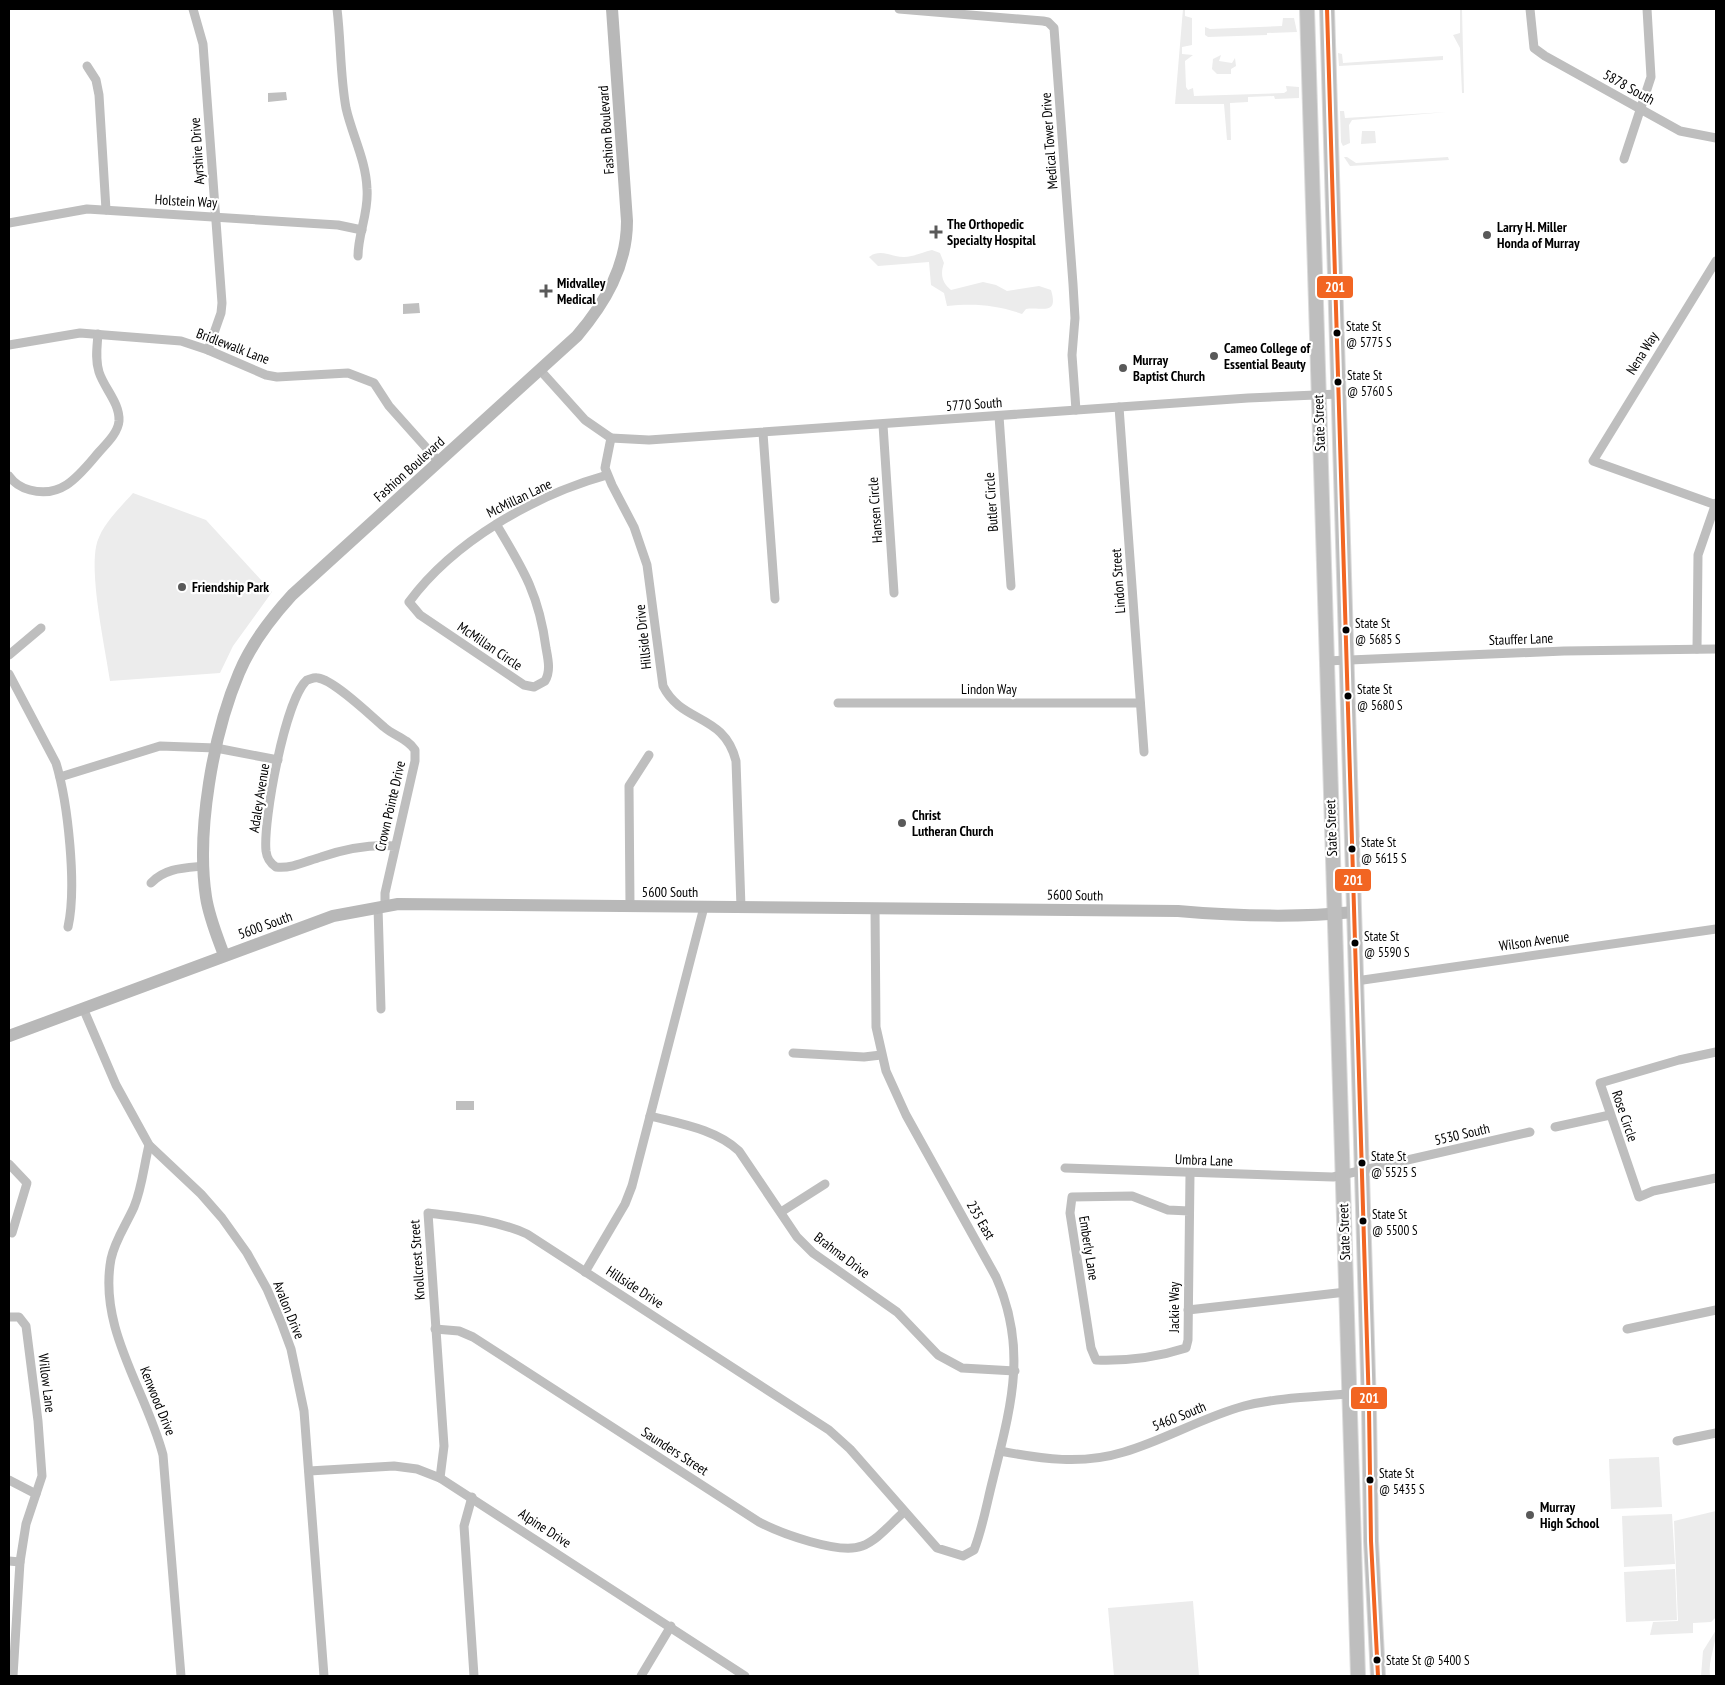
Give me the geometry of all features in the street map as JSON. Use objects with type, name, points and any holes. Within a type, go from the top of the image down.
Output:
[{"type":"main road","name":"State Street","points":[[1307,9],[1358,1676]]},
{"type":"main road","name":"State Street","points":[[1327,9],[1362,1172],[1371,1550],[1378,1676]]},
{"type":"street","name":"Ayrshire Drive","points":[[193,9],[203,44],[221,313],[208,350]]},
{"type":"street","points":[[337,9],[345,100],[366,178],[368,208],[358,244],[358,256]]},
{"type":"street","name":"Fashion Boulevard","points":[[224,955],[210,913],[204,866],[205,823],[216,748],[239,673],[256,642],[276,613],[299,589],[577,336],[601,305],[618,271],[627,235],[626,194],[612,9]]},
{"type":"street","name":"Medical Tower Drive","points":[[898,9],[1043,21],[1050,24],[1055,31],[1075,318],[1072,355],[1076,410]]},
{"type":"street","name":"5878 South","points":[[1530,9],[1534,48],[1545,56],[1680,131],[1716,138]]},
{"type":"street","points":[[1624,159],[1651,77],[1648,9]]},
{"type":"street","points":[[87,66],[96,80],[99,95],[106,210]]},
{"type":"street","name":"Holstein Way","points":[[9,223],[72,211],[106,210],[338,225],[362,230]]},
{"type":"street","name":"Nena Way","points":[[1716,261],[1593,461],[1716,504]]},
{"type":"street","name":"Bridlewalk Lane","points":[[9,345],[63,334],[98,334],[181,342],[208,350],[266,375],[277,377],[348,373],[374,383],[389,406],[439,462]]},
{"type":"street","points":[[9,476],[26,489],[46,492],[57,490],[76,479],[112,437],[118,426],[118,410],[99,372],[96,355],[98,334]]},
{"type":"street","points":[[540,370],[584,420],[611,438],[606,460],[607,475]]},
{"type":"street","name":"5770 South","points":[[611,438],[649,440],[1120,407],[1338,394]]},
{"type":"street","name":"Lindon Street","points":[[1120,407],[1144,752]]},
{"type":"street","name":"Butler Circle","points":[[999,416],[1011,586]]},
{"type":"street","name":"Hansen Circle","points":[[883,425],[894,594]]},
{"type":"street","points":[[763,433],[775,599]]},
{"type":"street","name":"McMillan Lane","points":[[408,602],[419,588],[474,538],[516,512],[607,475]]},
{"type":"street","name":"Hillside Drive","points":[[607,475],[634,527],[647,565],[663,686],[674,702],[716,727],[732,746],[736,761],[741,907]]},
{"type":"street","points":[[1697,649],[1698,554],[1716,504]]},
{"type":"street","name":"McMillan Circle","points":[[408,602],[420,615],[524,685],[534,687],[545,682],[549,671],[542,620],[536,598],[525,574],[496,524]]},
{"type":"street","points":[[9,655],[40,628]]},
{"type":"street","name":"Stauffer Lane","points":[[1326,661],[1547,652],[1716,649]]},
{"type":"street","points":[[9,674],[56,763],[60,777],[67,824],[72,907],[68,927]]},
{"type":"street","name":"Adaley Avenue","points":[[313,678],[304,683],[292,707],[278,760],[266,844],[270,862],[276,867],[289,867],[351,849],[395,846]]},
{"type":"street","name":"Crown Pointe Drive","points":[[313,678],[328,682],[373,715],[386,728],[405,739],[415,750],[415,761],[382,906],[381,1009]]},
{"type":"street","name":"Lindon Way","points":[[838,703],[1140,703]]},
{"type":"street","points":[[60,777],[160,746],[216,748],[278,760]]},
{"type":"street","points":[[630,906],[629,786],[649,755]]},
{"type":"street","points":[[150,883],[168,870],[204,866]]},
{"type":"street","name":"5600 South","points":[[9,1036],[333,916],[382,906],[411,904],[1178,911],[1222,915],[1334,914],[1354,912]]},
{"type":"street","name":"Hillside Drive","points":[[704,907],[650,1116],[625,1204],[585,1272],[829,1430],[850,1449],[937,1548],[963,1556],[971,1553]]},
{"type":"street","name":"235 East","points":[[875,908],[874,1008],[881,1055],[894,1092],[983,1252],[1005,1298],[1014,1340],[1014,1371],[1000,1451],[980,1532],[971,1553]]},
{"type":"street","name":"Wilson Avenue","points":[[1356,981],[1716,929]]},
{"type":"street","name":"Avalon Drive","points":[[83,1008],[116,1085],[149,1144],[201,1194],[222,1218],[243,1247],[267,1288],[281,1322],[299,1381],[304,1411],[324,1676]]},
{"type":"street","name":"Rose Circle","points":[[1716,1052],[1679,1060],[1600,1083],[1639,1197],[1653,1191],[1716,1178]]},
{"type":"street","points":[[793,1053],[864,1057],[881,1055]]},
{"type":"street","points":[[1555,1127],[1610,1115]]},
{"type":"street","name":"Brahma Drive","points":[[650,1116],[716,1134],[730,1142],[739,1151],[797,1237],[813,1253],[897,1312],[938,1355],[962,1368],[1014,1371]]},
{"type":"street","name":"5530 South","points":[[1342,1175],[1362,1172],[1530,1132]]},
{"type":"street","name":"Kenwood Drive","points":[[149,1144],[138,1197],[117,1241],[112,1258],[109,1294],[120,1343],[157,1429],[164,1454],[182,1676]]},
{"type":"street","points":[[9,1164],[26,1183],[12,1233]]},
{"type":"street","name":"Umbra Lane","points":[[1065,1168],[1190,1174],[1327,1177],[1342,1175]]},
{"type":"street","name":"Jackie Way","points":[[1096,1360],[1111,1361],[1186,1348],[1190,1174]]},
{"type":"street","points":[[781,1212],[825,1184]]},
{"type":"street","name":"Emberly Lane","points":[[1096,1360],[1091,1348],[1070,1213],[1072,1198],[1132,1196],[1168,1210],[1189,1211]]},
{"type":"street","name":"Knollcrest Street","points":[[440,1478],[444,1446],[428,1213],[470,1218],[509,1226],[527,1234],[585,1272]]},
{"type":"street","points":[[1188,1310],[1346,1292]]},
{"type":"street","points":[[1627,1328],[1716,1310]]},
{"type":"street","name":"Willow Lane","points":[[9,1317],[19,1317],[26,1326],[42,1476],[26,1524],[20,1562],[14,1676]]},
{"type":"street","name":"Saunders Street","points":[[436,1330],[459,1331],[473,1337],[758,1522],[787,1535],[831,1546],[853,1548],[872,1541],[904,1512]]},
{"type":"street","name":"5460 South","points":[[1000,1451],[1060,1460],[1096,1458],[1124,1452],[1244,1406],[1368,1392]]},
{"type":"street","points":[[1676,1441],[1716,1433]]},
{"type":"street","name":"Alpine Drive","points":[[309,1471],[394,1466],[417,1469],[440,1478],[746,1676]]},
{"type":"street","points":[[9,1480],[36,1494]]},
{"type":"street","points":[[472,1497],[464,1526],[474,1676]]},
{"type":"street","points":[[9,1561],[20,1562]]},
{"type":"street","points":[[641,1676],[671,1626]]},
{"type":"shaded area","points":[[1183,9],[1185,9],[1185,16],[1192,18],[1192,45],[1182,47],[1182,54],[1193,55],[1185,61],[1186,87],[1188,90],[1193,88],[1194,96],[1284,93],[1287,91],[1286,86],[1299,87],[1299,98],[1275,99],[1274,96],[1248,97],[1248,102],[1230,103],[1231,140],[1227,140],[1224,104],[1175,104]]},
{"type":"shaded area","points":[[1460,9],[1462,9],[1464,93],[1462,93],[1460,48],[1453,35],[1460,33]]},
{"type":"shaded area","points":[[1283,18],[1294,18],[1297,32],[1208,37],[1205,35],[1205,27],[1210,29],[1282,26]]},
{"type":"shaded area","points":[[1338,53],[1342,54],[1343,63],[1443,56],[1443,60],[1339,66]]},
{"type":"shaded area","points":[[1221,55],[1219,61],[1232,63],[1235,58],[1236,66],[1231,69],[1231,74],[1217,74],[1212,69],[1213,59]]},
{"type":"shaded area","points":[[286,92],[287,100],[268,102],[268,93]]},
{"type":"shaded area","points":[[1340,111],[1344,111],[1345,118],[1447,112],[1352,120],[1349,125],[1350,143],[1343,146],[1341,142]]},
{"type":"shaded area","points":[[1362,131],[1375,131],[1376,143],[1361,144]]},
{"type":"shaded area","points":[[1344,157],[1356,163],[1448,157],[1449,160],[1350,166]]},
{"type":"shaded area","points":[[932,250],[940,253],[944,263],[943,278],[951,290],[983,282],[996,285],[1007,291],[1039,286],[1051,290],[1053,304],[1047,308],[1026,309],[1022,314],[985,306],[947,306],[944,293],[931,285],[929,262],[878,266],[869,257],[873,254],[881,253],[907,257]]},
{"type":"shaded area","points":[[419,303],[420,313],[403,314],[403,304]]},
{"type":"shaded area","name":"Friendship Park","points":[[133,493],[206,520],[272,592],[233,646],[220,673],[110,681],[96,594],[96,547],[106,525]]},
{"type":"shaded area","points":[[456,1101],[474,1101],[474,1110],[456,1110]]},
{"type":"shaded area","points":[[1659,1457],[1662,1507],[1611,1509],[1609,1459]]},
{"type":"shaded area","points":[[1716,1511],[1716,1617],[1711,1622],[1693,1623],[1693,1633],[1650,1635],[1653,1622],[1678,1621],[1674,1521]]},
{"type":"shaded area","points":[[1672,1514],[1675,1564],[1624,1567],[1622,1516]]},
{"type":"shaded area","points":[[1675,1569],[1677,1620],[1626,1622],[1624,1572]]},
{"type":"shaded area","points":[[1193,1601],[1199,1676],[1114,1676],[1108,1608]]},
{"type":"shaded area","points":[[1716,1630],[1710,1664],[1710,1676],[1701,1676],[1703,1651]]},
{"type":"transit line","name":"201","points":[[1327,9],[1369,1408],[1371,1541],[1378,1676]]},
{"type":"place","name":"The Orthopedic Specialty Hospital","points":[[936,232]]},
{"type":"place","name":"Larry H. Miller Honda of Murray","points":[[1487,235]]},
{"type":"place","name":"Midvalley Medical","points":[[546,291]]},
{"type":"place","name":"State St @ 5775 S","points":[[1337,333]]},
{"type":"place","name":"Cameo College of Essential Beauty","points":[[1214,356]]},
{"type":"place","name":"Murray Baptist Church","points":[[1123,368]]},
{"type":"place","name":"State St @ 5760 S","points":[[1338,382]]},
{"type":"place","name":"Friendship Park","points":[[182,587]]},
{"type":"place","name":"State St @ 5685 S","points":[[1346,630]]},
{"type":"place","name":"State St @ 5680 S","points":[[1348,696]]},
{"type":"place","name":"Christ Lutheran Church","points":[[902,823]]},
{"type":"place","name":"State St @ 5615 S","points":[[1352,849]]},
{"type":"place","name":"State St @ 5590 S","points":[[1355,943]]},
{"type":"place","name":"State St @ 5525 S","points":[[1362,1163]]},
{"type":"place","name":"State St @ 5500 S","points":[[1363,1221]]},
{"type":"place","name":"State St @ 5435 S","points":[[1370,1480]]},
{"type":"place","name":"Murray High School","points":[[1530,1515]]},
{"type":"place","name":"State St @ 5400 S","points":[[1377,1660]]}]
